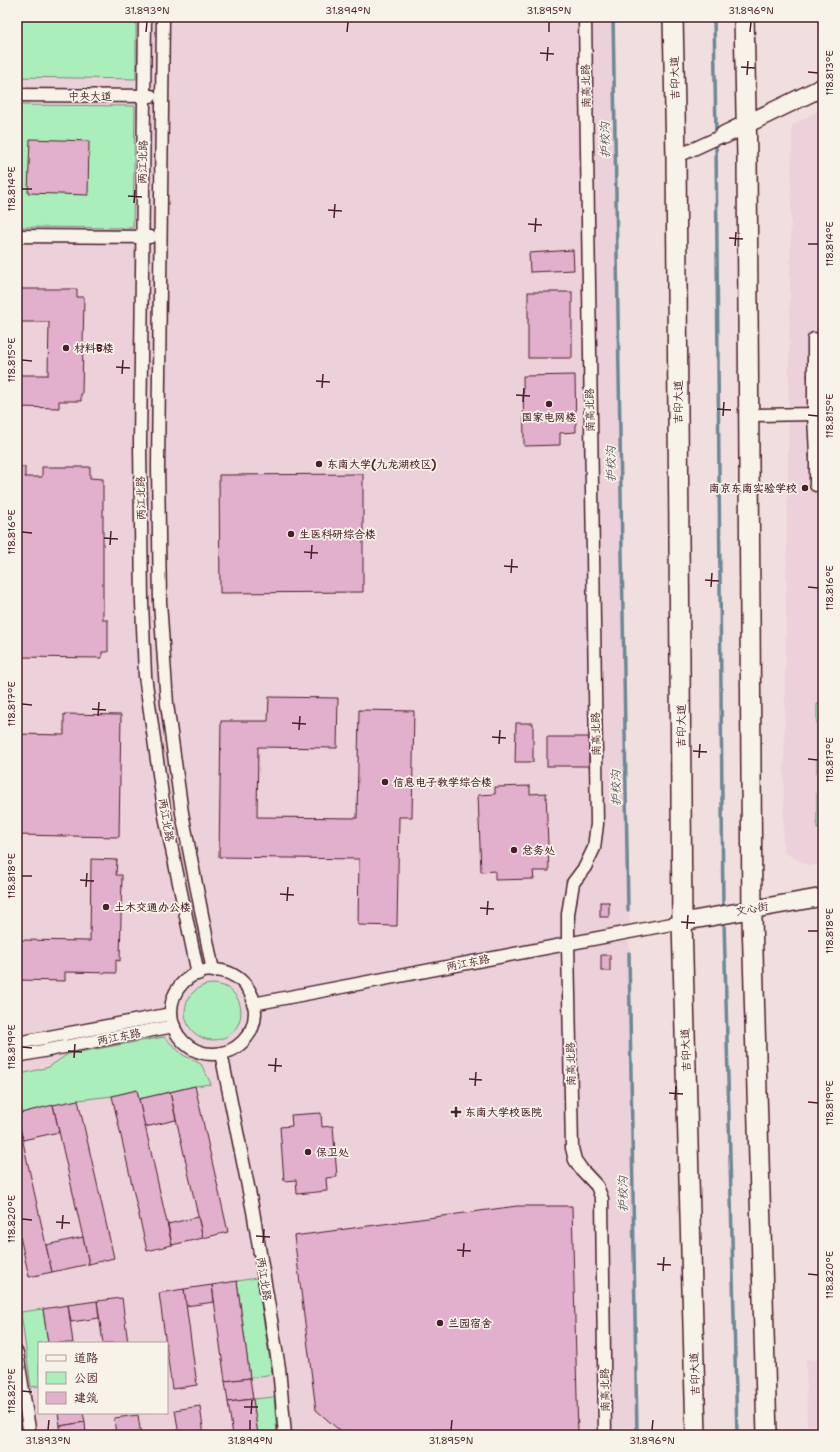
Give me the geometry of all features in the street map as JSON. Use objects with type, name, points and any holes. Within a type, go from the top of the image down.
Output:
[{"type":"main road","name":"吉印大道","points":[[674,17],[682,922],[696,1435]]},
{"type":"main road","points":[[744,17],[749,415],[752,909],[767,1435]]},
{"type":"street","name":"两江北路","points":[[145,17],[140,444],[142,602],[145,676],[165,816],[198,974]]},
{"type":"street","name":"两江北路","points":[[163,17],[158,474],[160,602],[167,704],[182,813],[213,971]]},
{"type":"street","name":"南高北路","points":[[585,17],[597,824],[594,848],[584,867],[573,883],[568,914],[568,944],[572,1148],[575,1160],[582,1170],[598,1186],[602,1199],[605,1435]]},
{"type":"street","points":[[676,157],[746,125],[823,87]]},
{"type":"street","name":"中央大道","points":[[17,95],[162,96]]},
{"type":"street","points":[[17,236],[160,237]]},
{"type":"street","points":[[814,339],[818,376],[814,414],[819,456],[816,485]]},
{"type":"street","points":[[749,415],[814,414]]},
{"type":"street","name":"文心街","points":[[682,922],[823,897]]},
{"type":"street","name":"两江东路","points":[[253,1004],[682,922]]},
{"type":"street","points":[[206,971],[213,971],[220,971],[233,976],[244,985],[252,997],[255,1011],[252,1025],[245,1038],[235,1048],[221,1053],[208,1054],[196,1050],[184,1043],[176,1033],[172,1020],[171,1007],[175,994],[182,983],[193,975],[206,971]]},
{"type":"street","name":"两江东路","points":[[17,1043],[172,1014]]},
{"type":"street","name":"两江东路","points":[[17,1056],[174,1026]]},
{"type":"street","name":"两江北路","points":[[221,1053],[253,1212],[279,1368],[285,1435]]},
{"type":"street","points":[[17,1353],[30,1435]]},
{"type":"shaded area","name":"东南大学(九龙湖校区)","points":[[17,17],[615,17],[637,1435],[17,1435]]},
{"type":"shaded area","name":"南京东南实验学校","points":[[823,108],[823,864],[809,866],[783,852],[792,125]]},
{"type":"shaded area","points":[[806,1359],[823,1360],[823,1435],[807,1435]]},
{"type":"green space","points":[[17,17],[136,17],[136,79],[17,77]]},
{"type":"green space","points":[[17,105],[135,106],[133,228],[17,227]]},
{"type":"green space","points":[[817,704],[823,704],[823,828],[817,829]]},
{"type":"green space","points":[[213,984],[224,986],[233,992],[239,1001],[241,1012],[239,1023],[233,1032],[224,1038],[213,1040],[202,1038],[193,1032],[187,1023],[185,1012],[187,1001],[193,992],[202,986]]},
{"type":"green space","points":[[164,1037],[183,1055],[201,1064],[211,1084],[195,1086],[139,1099],[137,1090],[112,1096],[78,1100],[17,1114],[17,1075],[49,1067],[68,1054]]},
{"type":"green space","points":[[257,1278],[272,1374],[250,1378],[237,1281]]},
{"type":"green space","points":[[43,1309],[48,1342],[38,1342],[38,1386],[31,1387],[21,1312]]},
{"type":"green space","points":[[274,1397],[277,1435],[258,1435],[253,1399]]},
{"type":"building","points":[[30,139],[89,141],[88,195],[28,193]]},
{"type":"building","points":[[573,250],[574,270],[530,272],[529,253]]},
{"type":"building","name":"材料B楼","points":[[21,289],[77,289],[77,297],[84,297],[81,401],[59,401],[59,408],[17,407],[17,375],[48,375],[49,322],[20,322],[20,307],[17,306],[17,298],[21,298]]},
{"type":"building","points":[[528,292],[572,292],[572,358],[528,358]]},
{"type":"building","name":"国家电网楼","points":[[575,375],[576,432],[560,433],[560,445],[524,446],[523,376]]},
{"type":"building","points":[[17,467],[25,467],[25,477],[42,477],[42,467],[90,467],[90,478],[103,479],[103,620],[108,620],[108,652],[102,652],[102,658],[17,657]]},
{"type":"building","name":"生医科研综合楼","points":[[363,474],[363,592],[220,593],[219,475]]},
{"type":"building","name":"信息电子教学综合楼","points":[[269,697],[338,698],[337,748],[258,747],[257,817],[357,818],[359,710],[414,711],[412,817],[399,817],[397,926],[358,925],[359,859],[219,857],[221,721],[268,721]]},
{"type":"building","points":[[64,714],[121,715],[119,837],[17,835],[17,734],[64,735]]},
{"type":"building","points":[[516,723],[533,723],[533,762],[515,762]]},
{"type":"building","points":[[547,737],[589,737],[589,766],[547,766]]},
{"type":"building","name":"总务处","points":[[530,786],[530,794],[546,793],[549,871],[533,871],[534,879],[495,880],[495,871],[481,872],[478,795],[495,794],[495,787]]},
{"type":"building","name":"土木交通办公楼","points":[[91,859],[117,860],[116,875],[122,875],[120,961],[116,960],[116,973],[65,972],[65,981],[17,980],[17,940],[90,941]]},
{"type":"building","points":[[600,902],[609,902],[609,917],[600,917]]},
{"type":"building","points":[[601,955],[610,955],[610,971],[601,971]]},
{"type":"building","points":[[195,1086],[228,1232],[203,1238],[170,1092]]},
{"type":"building","points":[[137,1090],[172,1245],[147,1251],[112,1096]]},
{"type":"building","points":[[170,1092],[176,1120],[145,1127],[139,1099]]},
{"type":"building","points":[[78,1100],[114,1258],[89,1264],[53,1105]]},
{"type":"building","points":[[53,1105],[59,1132],[23,1140],[17,1114]]},
{"type":"building","name":"保卫处","points":[[321,1113],[322,1127],[333,1126],[337,1177],[326,1178],[327,1191],[297,1194],[296,1180],[284,1181],[280,1127],[292,1126],[291,1115]]},
{"type":"building","points":[[17,1115],[52,1272],[29,1277],[17,1223]]},
{"type":"building","name":"兰园宿舍","points":[[517,1206],[572,1206],[578,1435],[345,1435],[316,1410],[294,1236]]},
{"type":"building","points":[[198,1217],[203,1238],[172,1245],[168,1224]]},
{"type":"building","points":[[83,1237],[89,1264],[52,1272],[46,1245]]},
{"type":"building","points":[[237,1281],[250,1378],[225,1381],[212,1285]]},
{"type":"building","points":[[212,1285],[214,1302],[186,1306],[184,1289]]},
{"type":"building","points":[[184,1289],[197,1385],[172,1389],[168,1359],[168,1342],[166,1342],[159,1293]]},
{"type":"building","points":[[122,1298],[128,1342],[103,1342],[97,1301]]},
{"type":"building","points":[[97,1301],[99,1318],[71,1322],[68,1305]]},
{"type":"building","points":[[68,1305],[73,1342],[48,1342],[43,1309]]},
{"type":"building","points":[[250,1378],[253,1399],[228,1402],[225,1381]]},
{"type":"building","points":[[253,1399],[258,1435],[233,1435],[228,1402]]},
{"type":"building","points":[[200,1406],[204,1435],[179,1435],[175,1410]]},
{"type":"building","points":[[58,1414],[83,1414],[85,1422],[60,1426]]},
{"type":"building","points":[[138,1415],[141,1435],[116,1435],[114,1418]]},
{"type":"building","points":[[85,1422],[86,1435],[61,1435],[60,1426]]},
{"type":"waterway","name":"护校沟","points":[[613,17],[628,910]]},
{"type":"waterway","points":[[714,17],[716,136]]},
{"type":"waterway","points":[[716,142],[723,910]]},
{"type":"waterway","points":[[724,920],[737,1435]]},
{"type":"waterway","name":"护校沟","points":[[629,953],[637,1435]]},
{"type":"place","name":"材料B楼","points":[[66,348]]},
{"type":"place","name":"国家电网楼","points":[[549,404]]},
{"type":"place","name":"东南大学(九龙湖校区)","points":[[319,464]]},
{"type":"place","name":"南京东南实验学校","points":[[805,488]]},
{"type":"place","name":"生医科研综合楼","points":[[291,534]]},
{"type":"place","name":"信息电子教学综合楼","points":[[385,782]]},
{"type":"place","name":"总务处","points":[[514,850]]},
{"type":"place","name":"土木交通办公楼","points":[[106,907]]},
{"type":"place","name":"东南大学校医院","points":[[456,1112]]},
{"type":"place","name":"保卫处","points":[[308,1152]]},
{"type":"place","name":"兰园宿舍","points":[[440,1323]]}]
